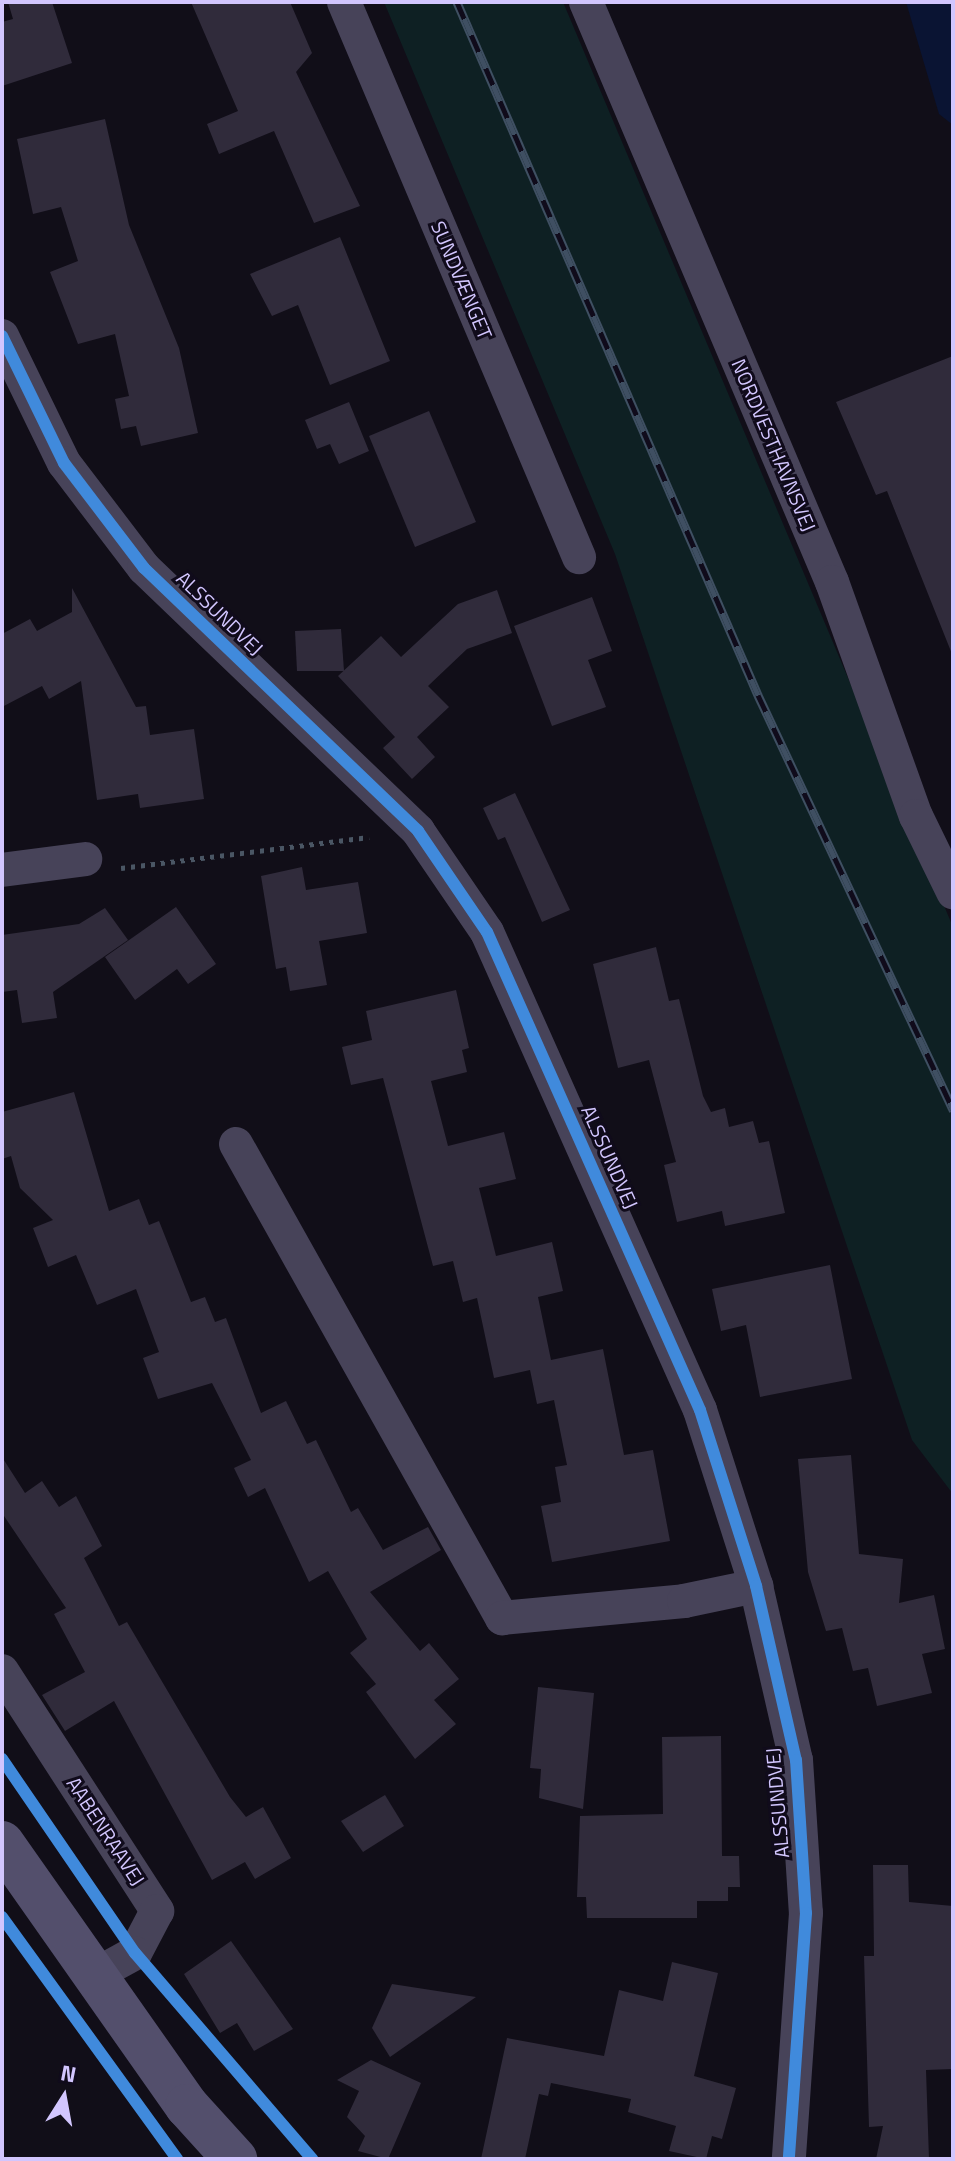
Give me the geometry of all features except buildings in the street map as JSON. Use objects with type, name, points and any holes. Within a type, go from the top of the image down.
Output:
[{"type":"street","name":"SUNDVÆNGET","points":[[344,2],[579,557]]},
{"type":"street","name":"NORDVESTHAVNSVEJ","points":[[586,2],[832,582],[916,816],[953,892]]},
{"type":"street","name":"ALSSUNDVEJ","points":[[2,336],[64,463],[144,568],[418,831],[487,932],[700,1410],[756,1586],[796,1760],[806,1913],[789,2159]]},
{"type":"street","points":[[2,870],[85,859]]},
{"type":"street","points":[[236,1144],[502,1618],[684,1601],[756,1586]]},
{"type":"street","name":"AABENRAAVEJ","points":[[2,1671],[157,1911],[135,1953],[93,1976]]},
{"type":"street","points":[[2,1843],[93,1976],[235,2159]]},
{"type":"path","points":[[85,859],[121,868],[349,839]]},
{"type":"shaded area","points":[[384,2],[563,2],[953,927],[953,1494],[912,1440],[615,554]]},
{"type":"water","points":[[906,2],[953,2],[953,125],[939,114]]},
{"type":"railway","points":[[457,2],[758,695],[953,1110]]},
{"type":"cycle path","points":[[2,336],[64,463],[144,568],[418,831],[487,932],[700,1410],[756,1586],[796,1760],[806,1913],[789,2159]]},
{"type":"cycle path","points":[[2,1759],[135,1953],[312,2159]]},
{"type":"cycle path","points":[[2,1917],[177,2159]]}]
